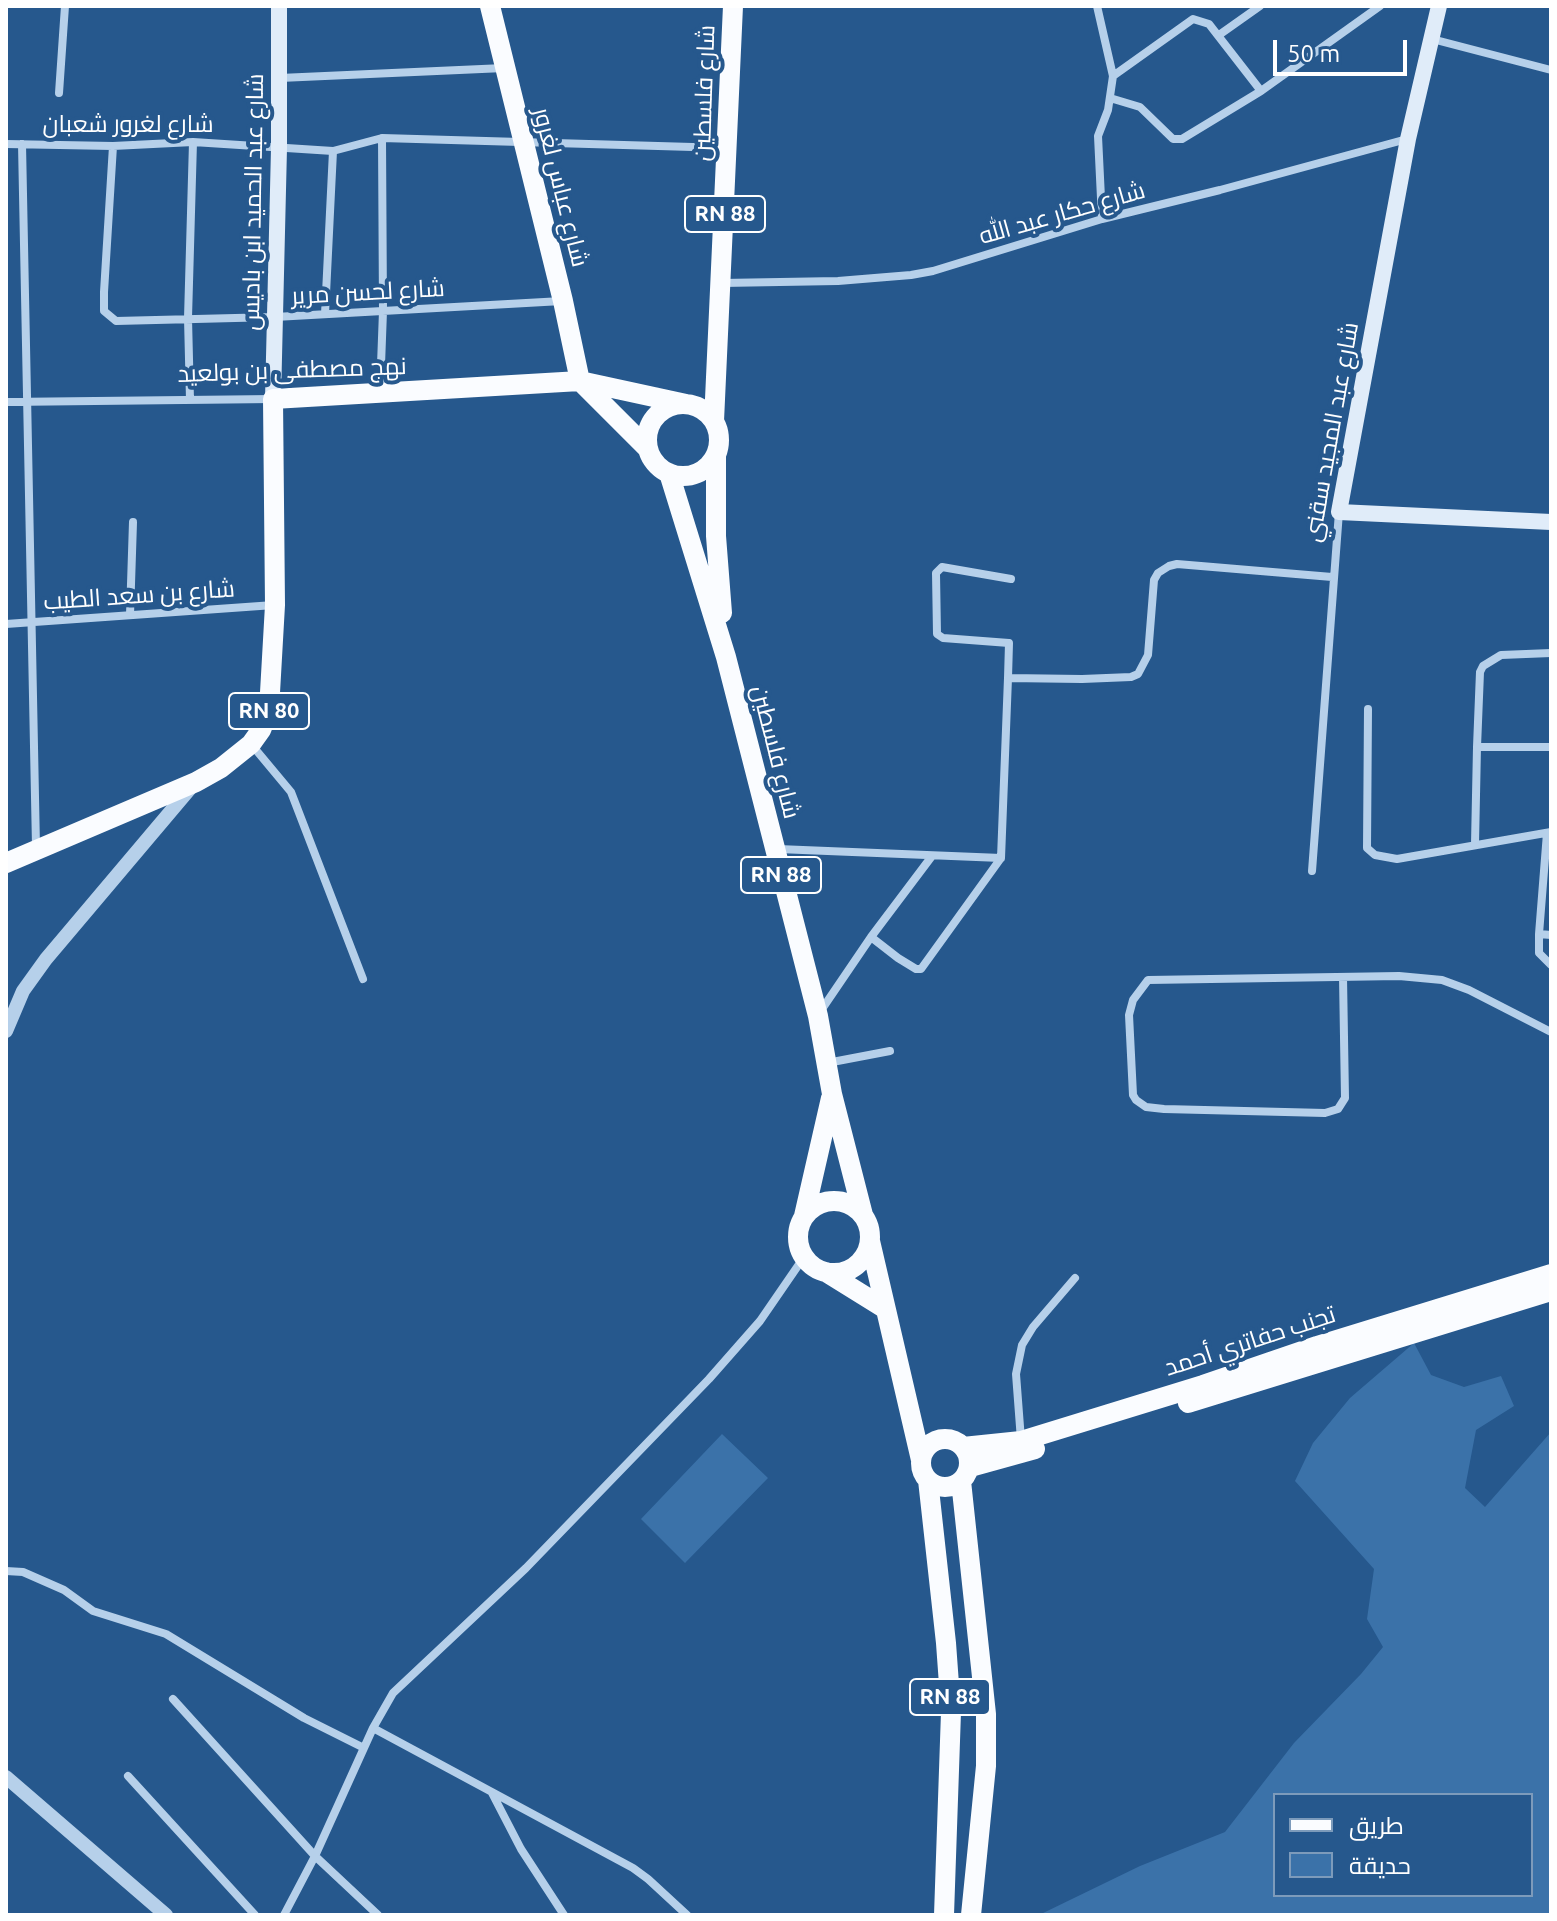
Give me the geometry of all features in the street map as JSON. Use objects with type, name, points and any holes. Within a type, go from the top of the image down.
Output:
[{"type":"main road","name":"شارع عبد الحميد ابن باديس","points":[[273,399],[279,6]]},
{"type":"main road","name":"شارع عباس لغرور","points":[[490,6],[580,381]]},
{"type":"main road","name":"شارع فلسطين","points":[[714,421],[733,6]]},
{"type":"main road","name":"شارع عبد المجيد سقني","points":[[1339,512],[1408,139],[1439,6]]},
{"type":"main road","points":[[580,381],[648,449],[660,468],[669,473],[680,476],[702,470],[716,454],[719,443],[714,421],[706,413],[686,404],[674,405],[655,416],[647,437],[648,449]]},
{"type":"main road","name":"نهج مصطفى بن بولعيد","points":[[273,399],[580,381],[686,404]]},
{"type":"main road","name":"RN 80","points":[[6,863],[196,782],[221,768],[251,744],[261,730],[269,710],[275,605],[273,399]]},
{"type":"main road","name":"شارع فلسطين","points":[[716,454],[716,536],[726,657]]},
{"type":"main road","name":"شارع فلسطين","points":[[669,473],[726,657],[818,1016],[832,1094]]},
{"type":"main road","points":[[1339,512],[1551,522]]},
{"type":"main road","name":"RN 88","points":[[832,1094],[863,1215]]},
{"type":"main road","name":"RN 88","points":[[804,1216],[832,1094]]},
{"type":"main road","points":[[884,1308],[810,1264],[804,1257],[798,1237],[804,1216],[822,1203],[833,1201],[854,1207],[867,1223],[921,1468],[928,1480],[941,1487],[948,1487],[965,1474],[963,1447],[950,1440],[929,1445],[921,1460]]},
{"type":"main road","points":[[826,1272],[847,1271],[856,1266],[868,1250],[870,1239]]},
{"type":"main road","name":"تجنب حفاتري أحمد","points":[[963,1447],[1021,1441],[1551,1274]]},
{"type":"main road","name":"تجنب حفاتري أحمد","points":[[965,1474],[1551,1291]]},
{"type":"main road","points":[[904,1385],[936,1441]]},
{"type":"main road","name":"RN 88","points":[[965,1474],[986,1714],[986,1766],[971,1915]]},
{"type":"main road","name":"RN 88","points":[[928,1480],[951,1712],[944,1915]]},
{"type":"street","points":[[59,93],[65,6]]},
{"type":"street","points":[[1097,6],[1113,76],[1110,98],[1098,136],[1102,219]]},
{"type":"street","points":[[1219,35],[1260,6]]},
{"type":"street","points":[[1110,98],[1146,111],[1176,140],[1182,139],[1261,91],[1380,6]]},
{"type":"street","points":[[1113,76],[1193,19],[1209,24],[1261,91]]},
{"type":"street","points":[[1431,38],[1551,70]]},
{"type":"street","points":[[280,78],[504,68]]},
{"type":"street","points":[[380,393],[382,138]]},
{"type":"street","name":"شارع لغرور شعبان","points":[[6,144],[113,146],[193,142],[333,151],[382,138],[728,148]]},
{"type":"street","name":"شارع حكار عبد الله","points":[[722,283],[838,281],[911,275],[998,252],[1102,219],[1408,139]]},
{"type":"street","points":[[190,400],[188,318],[193,142]]},
{"type":"street","points":[[22,144],[36,850]]},
{"type":"street","name":"شارع لحسن مرير","points":[[113,146],[104,311],[110,318],[124,322],[275,317],[563,301]]},
{"type":"street","points":[[325,314],[333,151]]},
{"type":"street","name":"نهج مصطفى بن بولعيد","points":[[6,402],[273,399]]},
{"type":"street","name":"شارع عبد المجيد سقني","points":[[1312,871],[1339,512]]},
{"type":"street","points":[[130,615],[133,522]]},
{"type":"street","points":[[1008,678],[1094,679],[1138,674],[1148,655],[1154,580],[1169,566],[1177,564],[1332,577]]},
{"type":"street","points":[[871,937],[898,958],[921,969],[1001,858],[1009,643],[943,638],[937,634],[936,573],[942,567],[1011,579]]},
{"type":"street","name":"شارع بن سعد الطيب","points":[[6,624],[275,605]]},
{"type":"street","points":[[1475,844],[1480,672],[1483,666],[1501,655],[1551,653]]},
{"type":"street","points":[[1368,709],[1367,848],[1375,855],[1397,859],[1549,832],[1539,953],[1551,965]]},
{"type":"street","points":[[251,744],[291,792],[363,979]]},
{"type":"street","points":[[1477,747],[1551,747]]},
{"type":"street","points":[[6,1031],[23,991],[46,959],[196,782]]},
{"type":"street","points":[[773,849],[1001,858]]},
{"type":"street","points":[[818,1016],[871,937],[932,856]]},
{"type":"street","points":[[1539,934],[1551,935]]},
{"type":"street","points":[[1343,977],[1345,1098],[1338,1109],[1325,1113],[1153,1109],[1139,1105],[1133,1095],[1129,1015],[1133,1000],[1148,980],[1399,976],[1442,980],[1469,990],[1551,1032]]},
{"type":"street","points":[[826,1064],[890,1051]]},
{"type":"street","points":[[284,1915],[315,1856],[373,1728],[393,1693],[526,1568],[709,1379],[760,1321],[804,1257]]},
{"type":"street","points":[[1021,1441],[1016,1374],[1022,1345],[1033,1327],[1075,1278]]},
{"type":"street","points":[[6,1571],[23,1572],[64,1590],[93,1611],[166,1634],[304,1718],[364,1748]]},
{"type":"street","points":[[173,1699],[315,1856],[378,1915]]},
{"type":"street","points":[[373,1728],[633,1868],[687,1915]]},
{"type":"street","points":[[128,1776],[255,1915]]},
{"type":"street","points":[[6,1777],[166,1915]]},
{"type":"street","points":[[492,1792],[521,1849],[564,1915]]},
{"type":"green space","points":[[1414,1343],[1431,1375],[1464,1387],[1501,1376],[1514,1406],[1476,1430],[1465,1488],[1485,1507],[1551,1432],[1551,1915],[1039,1915],[1140,1866],[1225,1832],[1294,1743],[1383,1647],[1367,1619],[1374,1569],[1295,1481],[1313,1443],[1350,1398]]},
{"type":"green space","points":[[722,1434],[768,1478],[685,1563],[641,1519]]}]
